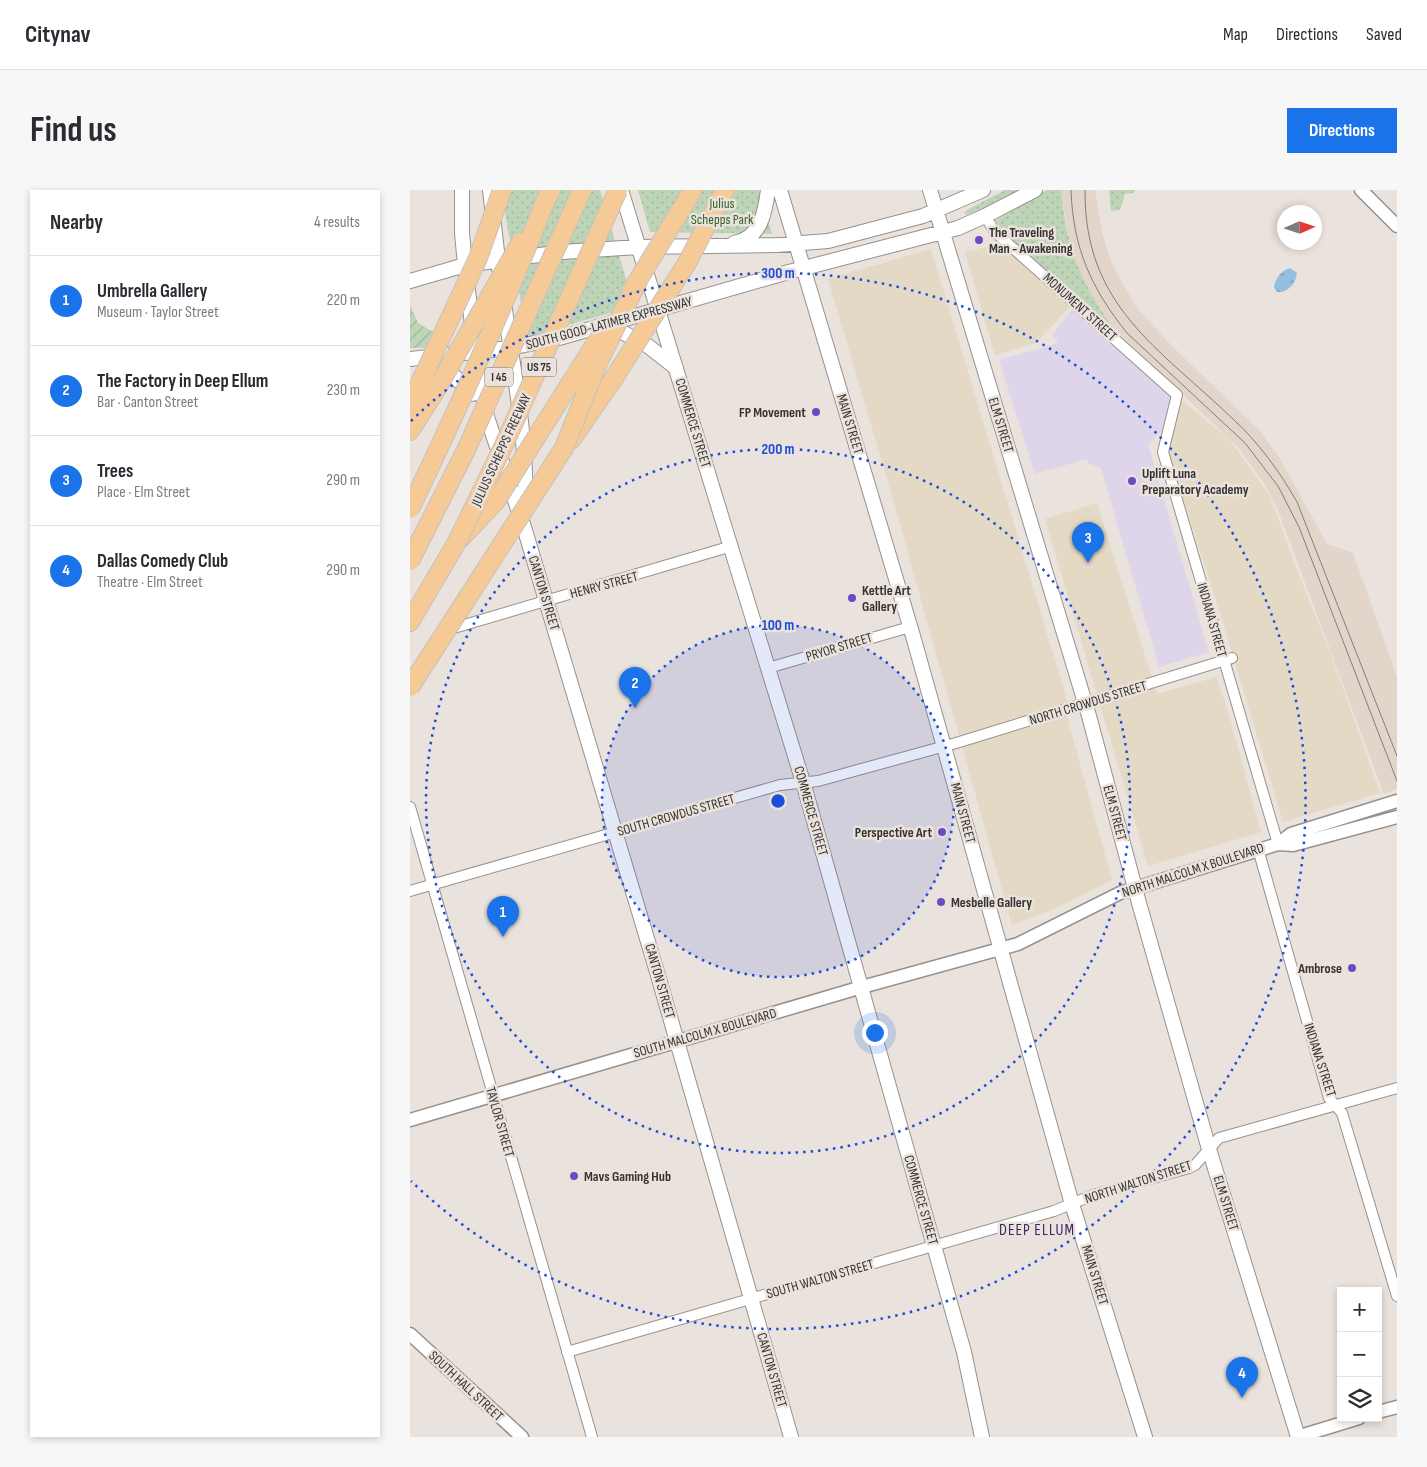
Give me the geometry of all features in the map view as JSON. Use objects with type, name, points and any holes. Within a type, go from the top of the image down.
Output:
[{"type":"highway","points":[[410,406],[478,258],[502,190]]},
{"type":"highway","name":"I 45","points":[[410,561],[467,448],[582,190]]},
{"type":"highway","name":"JULIUS SCHEPPS FREEWAY","points":[[410,622],[457,542],[506,440],[619,190]]},
{"type":"highway","points":[[457,542],[496,501],[585,358],[638,281],[692,190]]},
{"type":"highway","points":[[410,687],[564,448],[614,378],[687,263],[725,190]]},
{"type":"highway","points":[[410,431],[436,390],[547,197]]},
{"type":"highway","points":[[410,509],[456,412],[520,266],[547,197]]},
{"type":"highway","points":[[564,448],[596,367],[638,281]]},
{"type":"main road","name":"CANTON STREET","points":[[462,190],[462,233],[465,265],[475,353],[485,409],[524,527],[616,832],[791,1437]]},
{"type":"main road","name":"CANTON STREET","points":[[490,190],[526,477],[524,527]]},
{"type":"main road","name":"COMMERCE STREET","points":[[619,190],[732,546],[803,782],[964,1352],[982,1437]]},
{"type":"main road","points":[[714,246],[741,242],[748,239],[755,232],[763,220],[768,190]]},
{"type":"main road","name":"MAIN STREET","points":[[780,190],[910,626],[1072,1204],[1146,1437]]},
{"type":"main road","name":"ELM STREET","points":[[930,190],[1085,704],[1209,1149],[1298,1437]]},
{"type":"main road","points":[[410,281],[465,265],[562,252],[638,247],[797,244],[828,241],[860,234],[937,211],[984,190]]},
{"type":"main road","name":"SOUTH GOOD-LATIMER EXPRESSWAY","points":[[410,359],[435,358],[510,348],[609,325],[804,268],[943,232],[985,216],[1035,190]]},
{"type":"main road","points":[[609,325],[648,346],[676,368]]},
{"type":"main road","points":[[520,420],[524,385],[532,366],[542,353],[559,338]]},
{"type":"main road","points":[[435,358],[485,409]]},
{"type":"street","points":[[1362,190],[1397,226]]},
{"type":"street","name":"MONUMENT STREET","points":[[985,216],[995,232],[1177,395]]},
{"type":"street","name":"INDIANA STREET","points":[[1177,395],[1163,452],[1228,659],[1278,844]]},
{"type":"street","name":"HENRY STREET","points":[[410,675],[431,641],[440,633],[640,575],[732,546]]},
{"type":"street","name":"PRYOR STREET","points":[[768,668],[910,626]]},
{"type":"street","name":"NORTH CROWDUS STREET","points":[[944,746],[1228,659]]},
{"type":"street","name":"SOUTH CROWDUS STREET","points":[[410,891],[780,785],[821,780],[944,746]]},
{"type":"street","name":"NORTH MALCOLM X BOULEVARD","points":[[1278,844],[1291,834],[1397,800]]},
{"type":"street","name":"TAYLOR STREET","points":[[410,807],[592,1437]]},
{"type":"street","points":[[1350,815],[1355,830]]},
{"type":"street","name":"NORTH MALCOLM X BOULEVARD","points":[[1000,949],[1018,944],[1135,888],[1258,849],[1278,844],[1293,845],[1397,818]]},
{"type":"street","name":"INDIANA STREET","points":[[1258,849],[1327,1091],[1342,1113],[1397,1296]]},
{"type":"street","name":"SOUTH MALCOLM X BOULEVARD","points":[[410,1120],[862,987],[1000,949]]},
{"type":"street","name":"NORTH WALTON STREET","points":[[1072,1204],[1093,1195],[1195,1166],[1219,1138],[1397,1088]]},
{"type":"street","name":"SOUTH WALTON STREET","points":[[567,1352],[1072,1204]]},
{"type":"street","name":"SOUTH HALL STREET","points":[[410,1334],[522,1437]]},
{"type":"street","points":[[1382,1411],[1397,1407]]},
{"type":"street","points":[[1298,1437],[1346,1422]]},
{"type":"shaded area","points":[[1061,190],[1095,190],[1102,233],[1112,264],[1136,307],[1172,346],[1260,431],[1280,459],[1327,544],[1353,553],[1397,677],[1397,789],[1384,794],[1278,510],[1266,486],[1238,447],[1113,328],[1089,293],[1071,254]]},
{"type":"shaded area","points":[[1000,244],[1071,305],[1036,343],[995,355],[965,252]]},
{"type":"shaded area","points":[[931,249],[1067,700],[1069,724],[1112,880],[1061,906],[1012,925],[892,496],[828,279]]},
{"type":"shaded area","name":"Uplift Luna Preparatory Academy","points":[[1074,307],[1171,396],[1163,430],[1148,445],[1209,652],[1159,667],[1101,468],[1088,463],[1087,459],[1035,474],[999,360],[1055,344],[1058,341],[1052,335]]},
{"type":"shaded area","points":[[1181,400],[1229,439],[1270,496],[1296,568],[1330,652],[1380,793],[1283,822],[1221,616],[1168,451]]},
{"type":"shaded area","points":[[1097,503],[1157,694],[1216,677],[1228,712],[1261,832],[1148,866],[1045,519]]},
{"type":"green space","points":[[501,190],[600,190],[634,306],[527,337]]},
{"type":"green space","name":"Julius Schepps Park","points":[[638,190],[759,190],[772,234],[650,232]]},
{"type":"green space","points":[[1005,190],[1023,190],[998,203],[965,215],[965,211]]},
{"type":"green space","points":[[1047,190],[1061,190],[1067,230],[1076,263],[1091,294],[1113,328],[1002,234],[996,220]]},
{"type":"green space","points":[[1109,190],[1135,190],[1133,193],[1125,194],[1120,210],[1111,211]]},
{"type":"green space","points":[[410,305],[418,323],[435,333],[434,348],[410,348]]},
{"type":"water","points":[[1290,268],[1297,273],[1295,280],[1291,287],[1285,291],[1277,292],[1274,287],[1276,280],[1284,271]]},
{"type":"tram line","points":[[1071,190],[1080,249],[1094,283],[1114,316],[1127,333],[1245,443],[1278,486],[1299,527],[1397,781]]},
{"type":"tram line","points":[[1085,190],[1088,230],[1097,265],[1112,294],[1130,321],[1252,438],[1276,469],[1297,502],[1397,756]]},
{"type":"place","name":"The Traveling Man - Awakening","points":[[979,240]]},
{"type":"place","name":"FP Movement","points":[[816,412]]},
{"type":"place","name":"Uplift Luna Preparatory Academy","points":[[1132,481]]},
{"type":"place","name":"Trees","points":[[1088,563]]},
{"type":"place","name":"Kettle Art Gallery","points":[[852,598]]},
{"type":"place","name":"The Factory in Deep Ellum","points":[[635,708]]},
{"type":"place","name":"Perspective Art","points":[[942,832]]},
{"type":"place","name":"Mesbelle Gallery","points":[[941,902]]},
{"type":"place","name":"Umbrella Gallery","points":[[503,937]]},
{"type":"place","name":"Ambrose","points":[[1352,968]]},
{"type":"place","name":"Mavs Gaming Hub","points":[[574,1176]]},
{"type":"place","name":"Dallas Comedy Club","points":[[1242,1398]]},
{"type":"district","name":"DEEP ELLUM","points":[[1037,1230]]}]
